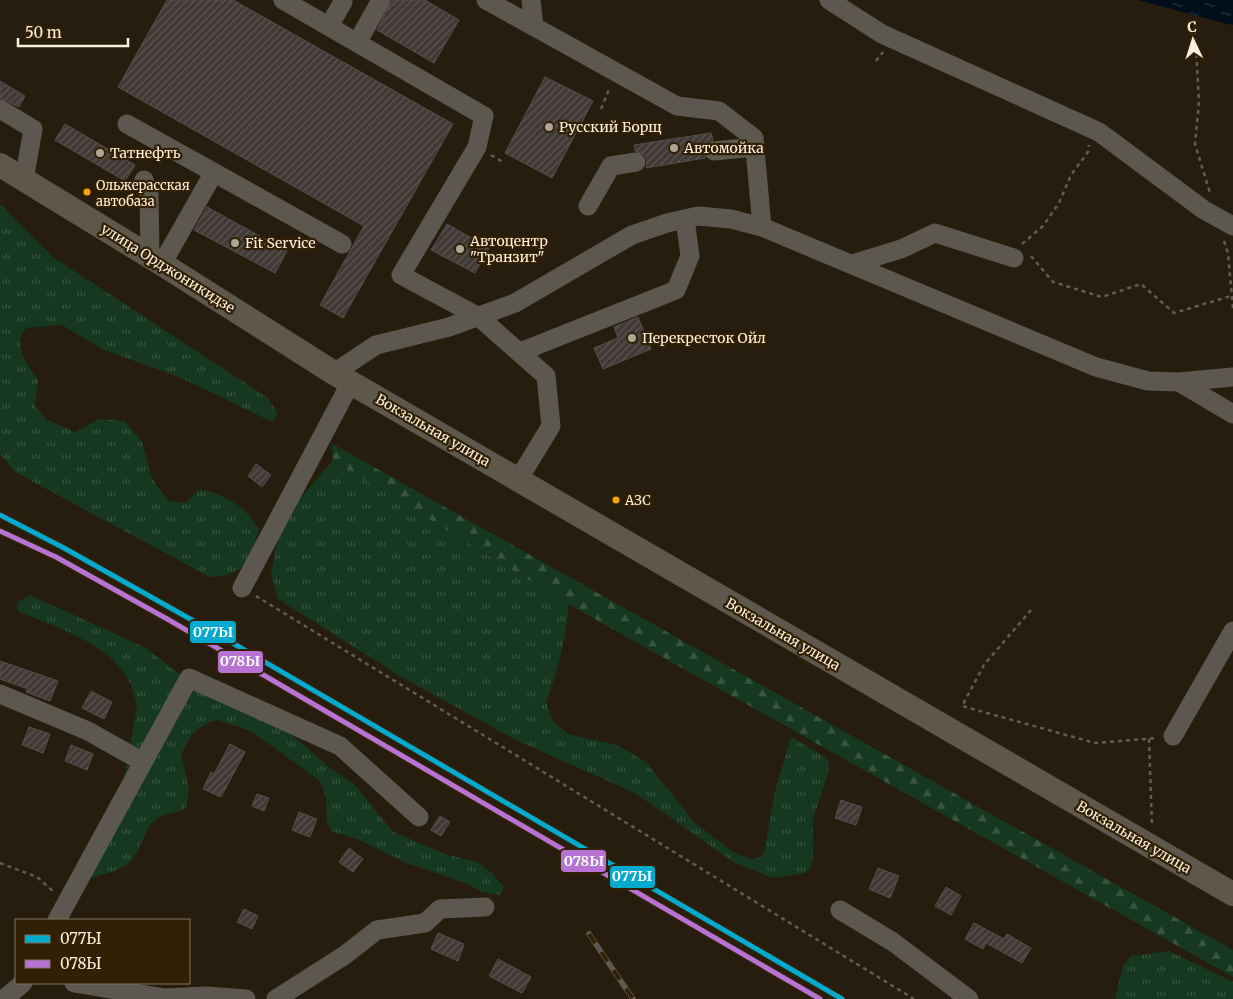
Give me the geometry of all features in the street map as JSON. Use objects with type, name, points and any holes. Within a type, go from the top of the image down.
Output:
[{"type":"main road","name":"улица Орджоникидзе","points":[[0,165],[156,260],[343,378]]},
{"type":"main road","name":"Вокзальная улица","points":[[343,378],[1233,894]]},
{"type":"street","points":[[283,0],[484,116],[477,147],[401,276],[480,317],[546,376],[551,426],[518,480]]},
{"type":"street","points":[[357,43],[381,0]]},
{"type":"street","points":[[486,0],[677,106],[718,111],[754,138],[762,226]]},
{"type":"street","points":[[532,0],[534,26]]},
{"type":"street","points":[[829,0],[882,34],[1093,129],[1215,216],[1233,226]]},
{"type":"street","points":[[329,26],[343,2]]},
{"type":"street","points":[[0,108],[32,129],[24,180]]},
{"type":"street","points":[[127,124],[213,174],[342,244]]},
{"type":"street","points":[[714,151],[755,147]]},
{"type":"street","points":[[588,206],[611,166],[636,162]]},
{"type":"street","points":[[156,260],[213,174]]},
{"type":"street","points":[[144,180],[149,194],[156,260]]},
{"type":"street","points":[[242,588],[343,378],[376,345],[410,338],[480,317],[515,303],[632,235],[698,216],[731,219],[762,226],[1096,367],[1148,381],[1179,382],[1233,377]]},
{"type":"street","points":[[520,352],[676,290],[690,256],[685,219]]},
{"type":"street","points":[[852,264],[901,249],[935,233],[1014,258]]},
{"type":"street","points":[[1179,382],[1233,414]]},
{"type":"street","points":[[1174,736],[1233,630]]},
{"type":"street","points":[[58,919],[189,678],[340,746],[418,817]]},
{"type":"street","points":[[0,694],[88,731],[143,762]]},
{"type":"street","points":[[276,999],[338,959],[376,930],[425,922],[440,909],[485,907]]},
{"type":"street","points":[[840,910],[894,942],[969,999]]},
{"type":"street","points":[[4,999],[22,984]]},
{"type":"street","points":[[80,984],[165,998],[206,996],[246,999]]},
{"type":"path","points":[[1196,30],[1198,102],[1195,144],[1215,216],[1228,253],[1233,309]]},
{"type":"path","points":[[601,109],[611,84],[613,71]]},
{"type":"path","points":[[1093,129],[1088,152],[1071,175],[1059,203],[1043,226],[1021,244],[1053,282],[1102,297],[1141,284],[1174,313],[1231,296]]},
{"type":"path","points":[[242,588],[914,999]]},
{"type":"path","points":[[1030,610],[984,665],[962,706],[1095,743],[1174,736]]},
{"type":"path","points":[[1149,738],[1152,847]]},
{"type":"path","points":[[0,863],[37,877],[66,903]]},
{"type":"green space","points":[[0,204],[53,257],[268,398],[277,413],[273,422],[179,377],[104,350],[62,325],[26,328],[20,342],[26,362],[38,380],[35,406],[47,420],[75,432],[99,419],[125,421],[142,442],[152,479],[169,501],[186,503],[199,490],[207,491],[216,493],[234,502],[249,515],[259,530],[249,558],[239,570],[222,576],[210,577],[15,472],[0,454]]},
{"type":"green space","points":[[331,443],[1233,950],[1233,977],[568,604],[333,460]]},
{"type":"green space","points":[[333,460],[568,604],[564,641],[546,703],[553,721],[568,734],[617,745],[646,762],[694,822],[734,853],[751,859],[759,858],[764,853],[775,791],[791,737],[825,757],[829,762],[828,774],[813,818],[813,857],[810,869],[805,873],[773,878],[735,863],[635,793],[516,740],[400,676],[278,599],[271,574],[281,521]]},
{"type":"green space","points":[[30,595],[146,648],[211,699],[263,716],[279,724],[330,768],[354,784],[393,832],[448,855],[477,862],[492,873],[504,887],[500,895],[482,892],[466,883],[409,864],[359,840],[332,831],[327,823],[326,797],[320,781],[251,731],[218,720],[210,722],[194,732],[181,754],[189,790],[186,808],[161,816],[154,821],[136,854],[128,864],[92,878],[85,874],[122,790],[137,706],[131,686],[121,669],[107,655],[73,634],[17,611],[18,602]]},
{"type":"green space","points":[[1169,951],[1233,982],[1233,999],[1115,999],[1123,966],[1131,956]]},
{"type":"water","points":[[1138,0],[1233,0],[1233,25],[1227,24]]},
{"type":"building","points":[[167,0],[233,0],[453,124],[343,318],[320,305],[364,226],[118,87]]},
{"type":"building","points":[[392,0],[425,0],[459,20],[434,63],[377,30]]},
{"type":"building","name":"Русский Борщ","points":[[545,77],[593,101],[552,178],[505,153]]},
{"type":"building","points":[[0,81],[25,96],[19,107],[0,98]]},
{"type":"building","points":[[65,124],[135,165],[125,181],[55,140]]},
{"type":"building","name":"Автомойка","points":[[711,133],[713,140],[704,147],[705,158],[646,168],[647,161],[645,155],[635,151],[634,145]]},
{"type":"building","points":[[207,207],[287,251],[275,273],[194,230]]},
{"type":"building","name":"Автоцентр \"Транзит\"","points":[[447,224],[489,248],[475,273],[431,250]]},
{"type":"building","points":[[638,317],[651,349],[603,369],[594,348],[618,338],[614,327]]},
{"type":"building","points":[[256,464],[271,475],[262,487],[248,476]]},
{"type":"building","points":[[0,661],[58,681],[50,701],[26,692],[28,689],[0,679]]},
{"type":"building","points":[[91,691],[112,702],[104,719],[82,708]]},
{"type":"building","points":[[29,727],[50,734],[43,753],[22,745]]},
{"type":"building","points":[[230,744],[245,752],[221,797],[203,789],[211,772],[214,774]]},
{"type":"building","points":[[71,745],[93,754],[87,770],[65,761]]},
{"type":"building","points":[[257,794],[269,798],[264,811],[252,806]]},
{"type":"building","points":[[841,800],[862,807],[856,825],[835,818]]},
{"type":"building","points":[[299,812],[317,819],[310,837],[292,830]]},
{"type":"building","points":[[440,816],[450,822],[441,836],[431,830]]},
{"type":"building","points":[[349,848],[363,859],[353,872],[339,862]]},
{"type":"building","points":[[878,868],[899,876],[890,898],[869,889]]},
{"type":"building","points":[[946,887],[961,896],[951,915],[935,906]]},
{"type":"building","points":[[244,909],[258,916],[252,929],[237,922]]},
{"type":"building","points":[[974,923],[1004,939],[1007,934],[1031,948],[1022,963],[986,943],[983,949],[965,939]]},
{"type":"building","points":[[438,933],[464,944],[458,961],[431,949]]},
{"type":"building","points":[[498,959],[531,977],[522,993],[489,976]]},
{"type":"railway","points":[[589,934],[633,999]]},
{"type":"transit line","name":"077Ы","points":[[0,515],[64,548],[224,638],[842,999]]},
{"type":"transit line","name":"078Ы","points":[[0,531],[56,557],[169,620],[820,999]]},
{"type":"place","name":"Русский Борщ","points":[[549,127]]},
{"type":"place","name":"Автомойка","points":[[674,148]]},
{"type":"place","name":"Татнефть","points":[[100,153]]},
{"type":"place","name":"Ольжерасская автобаза","points":[[87,192]]},
{"type":"place","name":"Fit Service","points":[[235,243]]},
{"type":"place","name":"Автоцентр \"Транзит\"","points":[[460,249]]},
{"type":"place","name":"Перекресток Ойл","points":[[632,338]]},
{"type":"place","name":"АЗС","points":[[616,500]]}]
